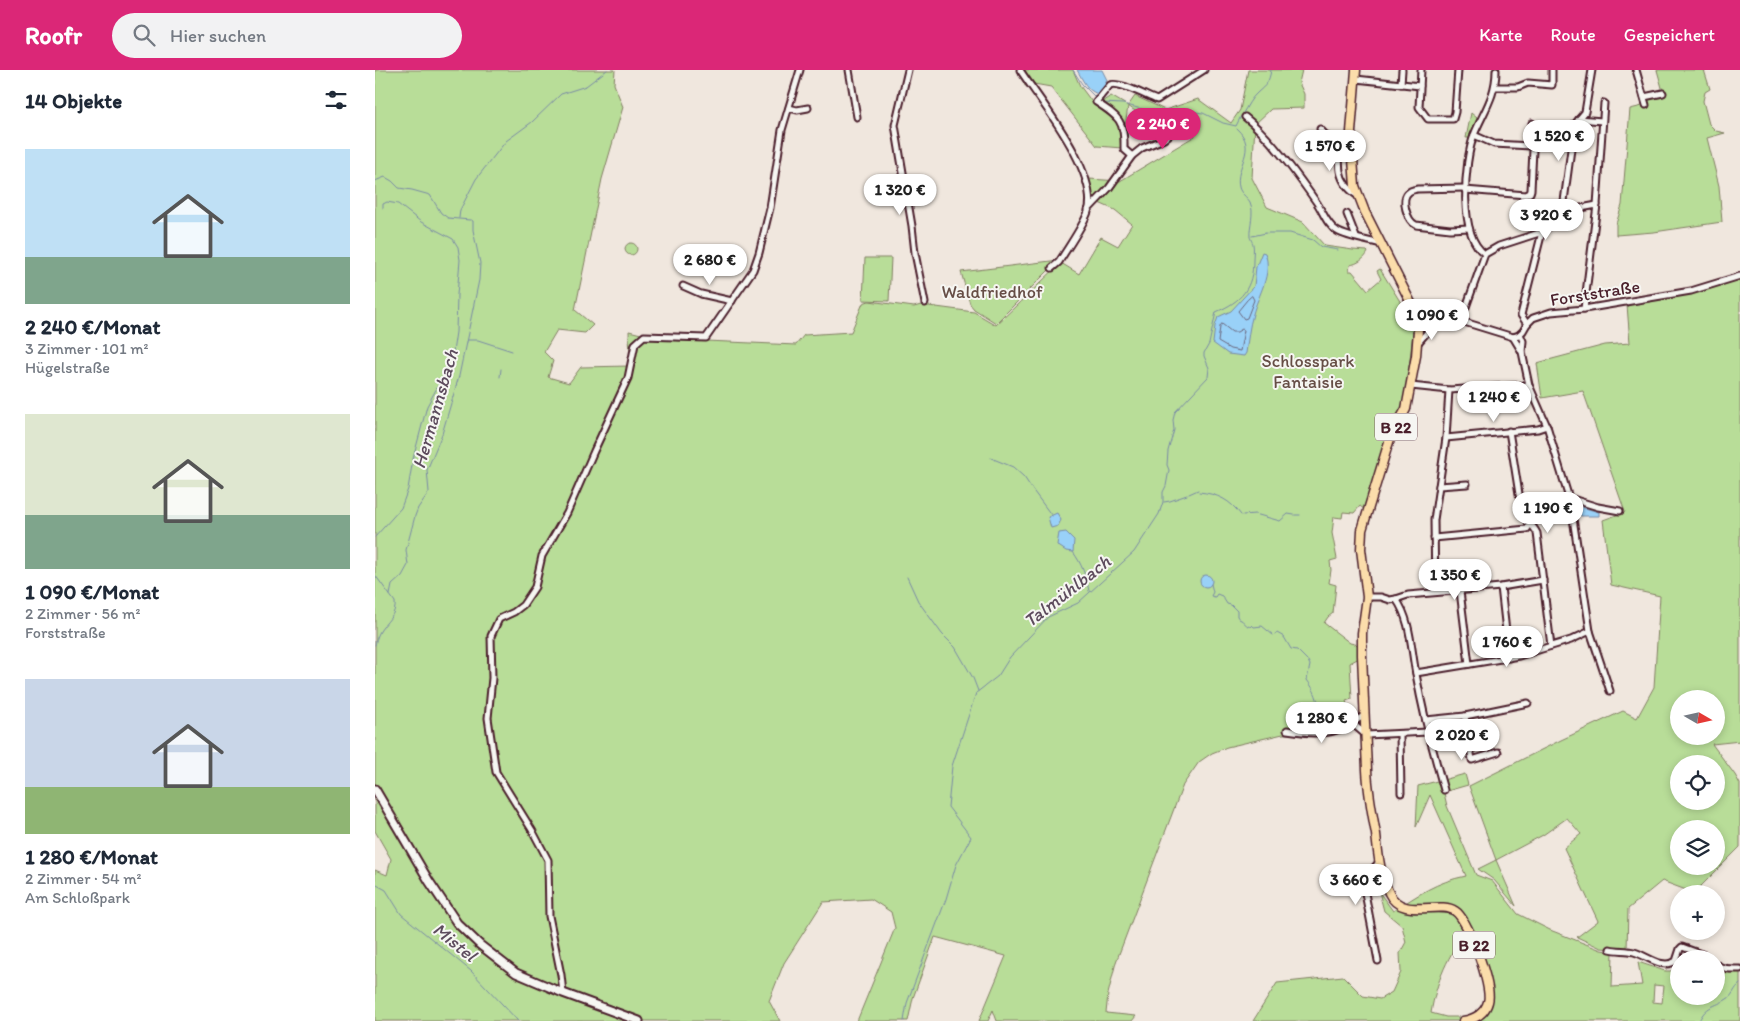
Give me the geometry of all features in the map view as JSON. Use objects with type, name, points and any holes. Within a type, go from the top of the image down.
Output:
[{"type":"main road","name":"B 22","points":[[1356,70],[1351,119],[1351,151],[1355,186],[1413,307],[1417,327],[1417,344],[1406,409],[1391,436],[1363,530],[1361,550],[1367,597],[1362,633],[1362,655],[1369,792],[1380,862],[1388,892],[1396,903],[1412,908],[1451,909],[1458,913],[1464,921],[1487,981],[1489,998],[1485,1010],[1480,1015],[1463,1021]]},
{"type":"main road","points":[[375,789],[429,881],[457,922],[505,965],[516,973],[563,993],[639,1021]]},
{"type":"street","points":[[563,993],[549,916],[548,860],[496,772],[488,718],[493,678],[491,636],[499,619],[523,605],[535,588],[543,556],[567,513],[628,378],[635,344],[644,336],[706,338],[753,270],[770,208],[782,130],[800,70]]},
{"type":"street","points":[[849,70],[857,116]]},
{"type":"street","points":[[907,70],[895,125],[915,253],[925,303]]},
{"type":"street","points":[[1020,70],[1076,155],[1085,176],[1088,211]]},
{"type":"street","points":[[1133,156],[1124,149],[1125,133],[1119,120],[1096,102],[1112,83],[1120,84],[1157,100],[1202,70]]},
{"type":"street","points":[[1401,84],[1402,70]]},
{"type":"street","points":[[1421,70],[1419,107],[1428,119],[1453,119],[1458,70]]},
{"type":"street","points":[[1485,254],[1477,246],[1469,228],[1465,189],[1474,135],[1487,111],[1495,87],[1496,70]]},
{"type":"street","points":[[1495,87],[1518,88],[1528,83],[1551,85],[1552,70]]},
{"type":"street","points":[[1562,216],[1574,127],[1585,112],[1592,70]]},
{"type":"street","points":[[1636,70],[1646,105]]},
{"type":"street","points":[[1356,79],[1420,86]]},
{"type":"street","points":[[1644,96],[1663,93]]},
{"type":"street","points":[[1584,310],[1597,205],[1604,103]]},
{"type":"street","points":[[789,108],[797,110],[808,108]]},
{"type":"street","points":[[1245,118],[1254,124],[1290,167],[1318,205],[1327,222],[1337,231],[1382,244]]},
{"type":"street","points":[[1579,120],[1602,121]]},
{"type":"street","points":[[1469,228],[1450,229],[1411,223],[1408,218],[1405,199],[1407,194],[1410,190],[1417,189],[1465,189],[1526,195],[1529,193],[1533,150],[1531,146],[1532,122]]},
{"type":"street","points":[[1052,268],[1059,262],[1088,211],[1109,188],[1133,156],[1142,148],[1164,139],[1181,126]]},
{"type":"street","points":[[1320,129],[1333,144],[1339,157],[1342,179],[1349,189],[1359,196]]},
{"type":"street","points":[[1474,135],[1494,144],[1531,146]]},
{"type":"street","points":[[1461,322],[1485,254],[1499,246],[1541,232],[1562,216],[1581,208],[1597,205]]},
{"type":"street","points":[[1347,214],[1356,237]]},
{"type":"street","points":[[1527,324],[1521,315],[1541,232]]},
{"type":"street","name":"Forststraße","points":[[1520,334],[1533,318],[1551,312],[1584,310],[1691,291],[1740,276]]},
{"type":"street","points":[[683,286],[701,294],[732,301]]},
{"type":"street","points":[[1417,327],[1461,322],[1513,337],[1520,334],[1523,340],[1522,352],[1529,385],[1547,426],[1573,513],[1590,631],[1610,691]]},
{"type":"street","points":[[1417,344],[1434,324]]},
{"type":"street","points":[[1417,327],[1427,331]]},
{"type":"street","points":[[1513,337],[1522,352]]},
{"type":"street","points":[[1411,386],[1449,390],[1529,385]]},
{"type":"street","points":[[1435,592],[1434,520],[1446,438],[1449,390]]},
{"type":"street","points":[[1446,438],[1538,429],[1547,426]]},
{"type":"street","points":[[1509,431],[1522,513],[1534,526],[1537,533],[1551,646]]},
{"type":"street","points":[[1439,486],[1467,484]]},
{"type":"street","points":[[1569,498],[1598,507],[1620,511]]},
{"type":"street","points":[[1434,538],[1527,529],[1541,518],[1573,513]]},
{"type":"street","points":[[1367,597],[1397,599],[1408,594],[1501,587],[1543,580]]},
{"type":"street","points":[[1501,587],[1509,658]]},
{"type":"street","points":[[1460,591],[1469,664]]},
{"type":"street","points":[[1397,599],[1403,608],[1406,618],[1415,673],[1428,732],[1444,790]]},
{"type":"street","points":[[1415,673],[1509,658],[1551,646],[1590,631]]},
{"type":"street","points":[[1426,720],[1465,716],[1528,704]]},
{"type":"street","points":[[1287,730],[1315,734],[1327,733],[1353,724],[1365,716]]},
{"type":"street","points":[[1465,716],[1472,760],[1498,752]]},
{"type":"street","points":[[1353,724],[1366,735],[1428,732]]},
{"type":"street","points":[[1400,734],[1401,793]]},
{"type":"street","points":[[1378,961],[1365,893],[1366,885],[1375,866],[1380,862]]},
{"type":"street","points":[[1680,950],[1683,947],[1692,950]]},
{"type":"street","points":[[1610,949],[1635,952],[1663,965],[1670,964]]},
{"type":"street","points":[[1725,968],[1729,970],[1740,968]]},
{"type":"green space","name":"Schlosspark Fantaisie","points":[[375,70],[615,70],[614,84],[623,107],[602,179],[575,310],[593,325],[585,333],[557,330],[544,352],[553,361],[548,377],[569,383],[581,367],[630,366],[629,331],[661,339],[796,345],[804,335],[851,332],[863,303],[869,301],[974,312],[996,325],[1061,263],[1079,274],[1101,237],[1118,246],[1132,224],[1115,210],[1092,200],[1089,179],[1120,181],[1195,136],[1183,116],[1152,123],[1128,106],[1135,96],[1165,110],[1198,99],[1231,123],[1240,110],[1248,70],[1302,70],[1299,83],[1304,94],[1304,108],[1271,109],[1255,124],[1252,178],[1267,207],[1303,222],[1325,246],[1367,251],[1367,255],[1363,259],[1350,265],[1349,271],[1352,271],[1368,290],[1381,279],[1377,271],[1380,269],[1414,324],[1405,404],[1365,510],[1360,506],[1354,513],[1343,512],[1342,518],[1334,517],[1332,533],[1337,559],[1330,561],[1329,583],[1336,585],[1333,613],[1324,623],[1350,643],[1359,645],[1359,658],[1350,663],[1352,699],[1346,701],[1354,723],[1328,733],[1283,734],[1227,747],[1212,753],[1199,762],[1183,785],[1116,962],[1108,994],[1106,1013],[1136,1016],[1132,1021],[997,1021],[993,1010],[988,1021],[979,1021],[1006,956],[935,937],[913,998],[908,1021],[857,1021],[895,928],[891,912],[871,899],[823,902],[784,963],[769,1001],[780,1021],[375,1021],[375,870],[387,875],[391,859],[375,831]]},
{"type":"green space","points":[[1019,70],[1073,70],[1080,86],[1095,106],[1111,96],[1128,106],[1122,148],[1097,146],[1051,87],[1034,84],[1025,86]]},
{"type":"green space","points":[[1657,70],[1704,70],[1710,89],[1705,92],[1703,101],[1709,124],[1716,131],[1725,133],[1707,138],[1719,186],[1722,222],[1654,232],[1616,235],[1616,224],[1622,205],[1630,109],[1647,105],[1649,98],[1664,95]]},
{"type":"green space","points":[[1471,113],[1477,118],[1483,119],[1474,135],[1466,138]]},
{"type":"green space","points":[[629,243],[633,243],[637,249],[633,255],[629,255],[625,251],[625,247]]},
{"type":"green space","points":[[865,258],[891,258],[889,301],[863,300]]},
{"type":"green space","name":"Waldfriedhof","points":[[1059,260],[996,323],[974,309],[970,304],[961,272]]},
{"type":"green space","points":[[1740,278],[1740,741],[1725,743],[1725,690],[1670,690],[1670,745],[1713,745],[1720,755],[1670,755],[1670,810],[1725,810],[1725,762],[1740,784],[1740,847],[1725,862],[1725,820],[1670,820],[1670,875],[1712,875],[1702,885],[1673,885],[1662,881],[1628,909],[1627,950],[1601,948],[1577,937],[1598,921],[1564,848],[1581,834],[1567,818],[1543,835],[1496,860],[1469,786],[1623,711],[1637,718],[1654,687],[1660,596],[1611,585],[1603,520],[1625,512],[1583,391],[1542,398],[1537,363],[1605,345],[1630,343],[1627,305],[1692,294]]},
{"type":"green space","points":[[1465,774],[1468,785],[1447,791],[1443,780]]},
{"type":"green space","points":[[1441,780],[1447,806],[1476,875],[1492,881],[1518,914],[1550,930],[1601,950],[1613,952],[1612,987],[1642,985],[1638,962],[1670,971],[1670,1005],[1725,1005],[1725,971],[1730,973],[1740,972],[1740,1021],[1253,1021],[1277,983],[1343,976],[1363,996],[1380,999],[1392,992],[1401,972],[1400,953],[1406,942],[1402,926],[1384,911],[1379,892],[1393,911],[1436,885],[1466,876],[1430,795],[1416,827],[1418,786]],"holes":[[[1469,929],[1489,1006],[1480,1017],[1446,1017],[1431,1013],[1444,969],[1455,948]],[[1654,985],[1664,986],[1662,1003],[1653,1002]]]},
{"type":"green space","points":[[1496,860],[1516,906],[1494,880],[1478,869]]},
{"type":"water","points":[[1077,70],[1102,70],[1107,80],[1103,89],[1098,94],[1091,90]]},
{"type":"water","points":[[1262,252],[1265,253],[1267,261],[1266,277],[1255,307],[1246,353],[1244,356],[1228,354],[1213,343],[1218,317],[1231,311],[1254,286],[1256,267]]},
{"type":"water","points":[[1581,507],[1599,512],[1599,516],[1581,516],[1579,512]]},
{"type":"water","points":[[1057,513],[1061,520],[1058,526],[1051,528],[1048,517]]},
{"type":"water","points":[[1066,532],[1074,540],[1073,552],[1066,551],[1057,545],[1059,533]]},
{"type":"water","points":[[1204,575],[1208,575],[1212,581],[1208,587],[1204,587],[1200,583],[1200,579]]},
{"type":"waterway","points":[[459,218],[460,210],[476,179],[506,141],[532,122],[561,94],[586,86],[607,70]]},
{"type":"waterway","points":[[1073,70],[1082,84],[1096,98]]},
{"type":"waterway","name":"Talmühlbach","points":[[1243,113],[1253,97],[1267,83],[1271,70]]},
{"type":"waterway","points":[[1102,103],[1123,104],[1164,115],[1189,111],[1203,113],[1223,123],[1236,126],[1241,116]]},
{"type":"waterway","name":"Talmühlbach","points":[[904,1021],[907,1003],[946,899],[956,865],[971,837],[948,807],[952,766],[976,693],[998,676],[1010,657],[1048,617],[1078,603],[1134,552],[1159,514],[1163,502],[1163,492],[1169,470],[1167,465],[1168,451],[1174,430],[1173,420],[1175,412],[1208,377],[1209,368],[1204,353],[1209,344],[1216,312],[1239,298],[1248,286],[1251,278],[1253,260],[1253,244],[1250,237],[1252,211],[1250,202],[1239,187],[1238,179],[1246,151],[1246,144],[1243,136],[1237,129]]},
{"type":"waterway","name":"Hermannsbach","points":[[375,181],[385,177],[399,188],[430,195],[441,213],[448,218],[470,220]]},
{"type":"waterway","points":[[375,537],[401,508],[408,489],[413,459],[427,406],[444,375],[453,352],[460,260],[458,247],[453,239],[421,222],[398,204],[387,202],[383,204],[383,208]]},
{"type":"waterway","name":"Hermannsbach","points":[[390,595],[392,585],[402,576],[408,565],[406,550],[415,516],[429,492],[427,470],[442,434],[459,376],[479,280],[480,263],[473,221],[471,220]]},
{"type":"waterway","points":[[1252,236],[1266,233]]},
{"type":"waterway","points":[[1268,233],[1290,233],[1313,240],[1321,247],[1338,250]]},
{"type":"waterway","points":[[467,340],[478,340],[512,351]]},
{"type":"waterway","points":[[500,377],[501,369]]},
{"type":"waterway","points":[[991,458],[1013,467],[1024,477],[1052,516]]},
{"type":"waterway","points":[[1189,494],[1198,490]]},
{"type":"waterway","points":[[1199,492],[1212,494],[1223,499],[1241,515]]},
{"type":"waterway","points":[[1164,502],[1187,495]]},
{"type":"waterway","points":[[1243,515],[1255,514],[1280,521],[1288,514],[1294,515]]},
{"type":"waterway","points":[[1295,515],[1300,515]]},
{"type":"waterway","points":[[1073,552],[1083,570],[1089,591]]},
{"type":"waterway","name":"Hermannsbach","points":[[375,575],[395,602],[394,611],[379,633],[375,645]]},
{"type":"waterway","points":[[907,577],[918,601],[942,634],[955,647],[973,678],[978,691]]},
{"type":"waterway","points":[[1211,584],[1213,592],[1211,596],[1215,597],[1217,594],[1222,596],[1227,604],[1237,611],[1239,619],[1248,626],[1262,626],[1273,635]]},
{"type":"waterway","points":[[1275,634],[1277,633],[1284,637],[1291,649],[1297,650],[1307,660]]},
{"type":"waterway","points":[[1308,661],[1310,665],[1307,680],[1316,695],[1320,712],[1325,714],[1329,720]]},
{"type":"waterway","points":[[1331,725],[1337,727]]},
{"type":"waterway","name":"Mistel","points":[[375,884],[386,890],[401,914],[471,971],[518,1021]]},
{"type":"waterway","points":[[1699,1021],[1711,1007],[1729,998],[1740,984]]}]
